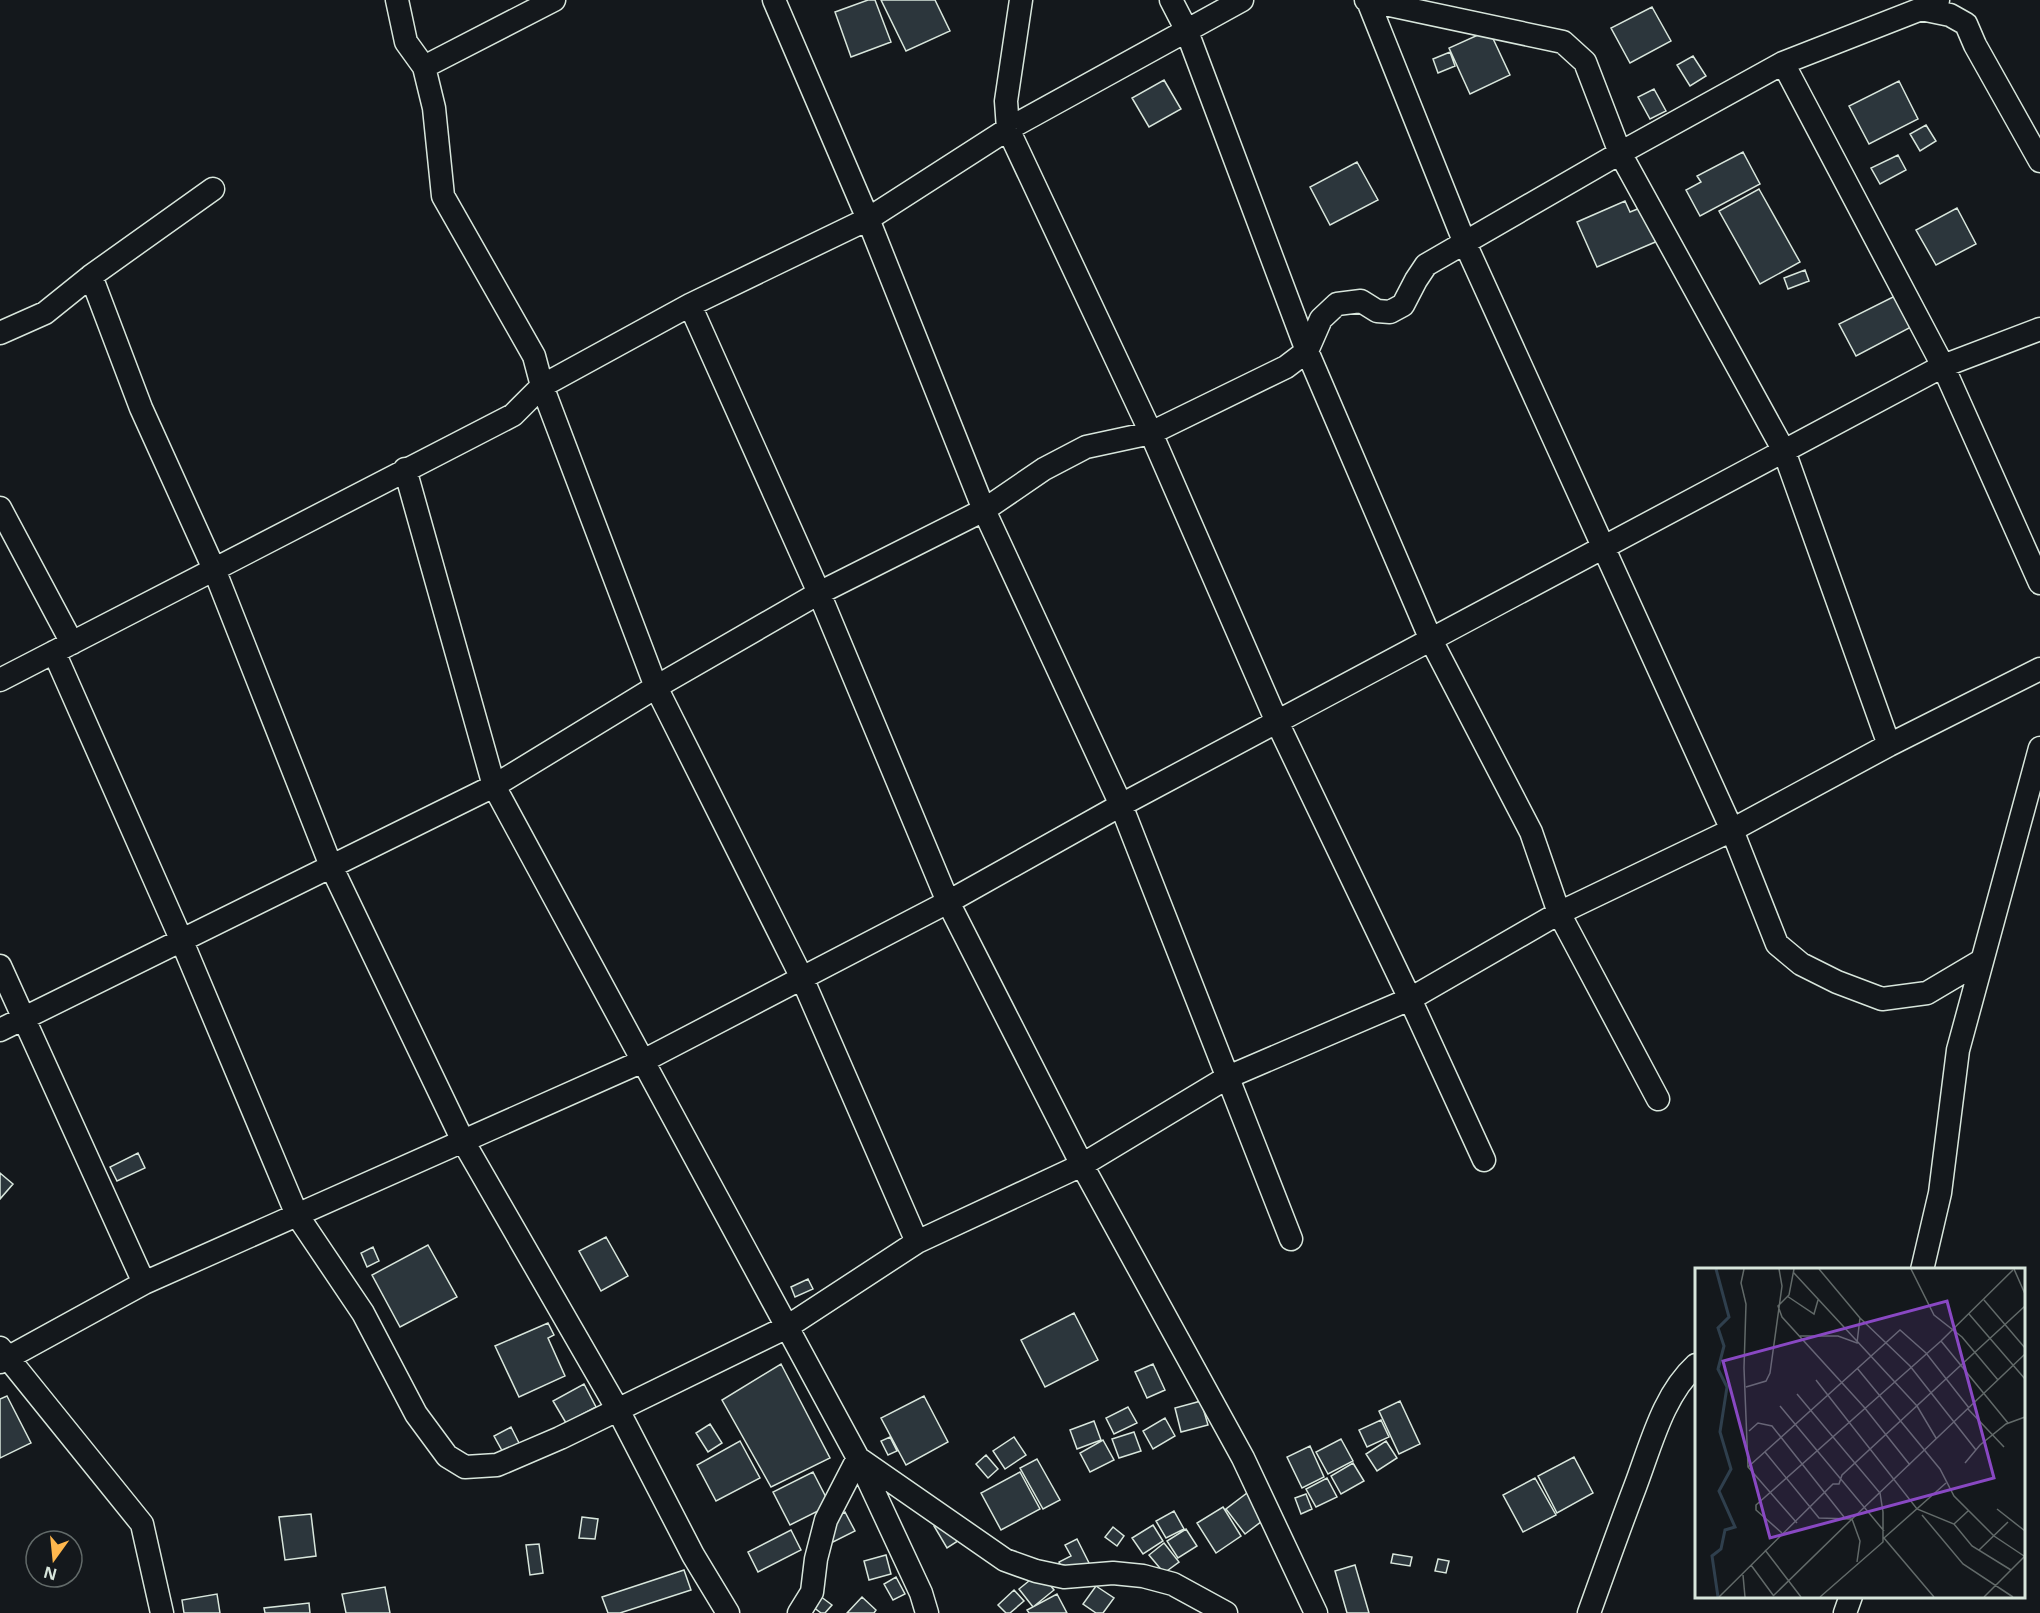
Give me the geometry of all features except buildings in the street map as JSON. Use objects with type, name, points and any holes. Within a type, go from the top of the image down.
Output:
[{"type":"street","points":[[397,0],[406,42],[424,66],[434,108],[443,195],[534,356],[542,386],[656,687],[802,978],[916,1242]]},
{"type":"street","points":[[424,66],[554,0]]},
{"type":"street","points":[[774,0],[868,219],[984,510],[1121,805],[1291,1239]]},
{"type":"street","points":[[1021,0],[1006,101],[1008,129],[1151,433],[1276,722],[1410,999],[1484,1160]]},
{"type":"street","points":[[1171,0],[1186,29],[1307,351],[1431,640],[1531,831],[1559,913],[1658,1100]]},
{"type":"street","points":[[0,680],[513,415],[542,386],[690,306],[868,219],[1008,129],[1242,0]]},
{"type":"street","points":[[1367,0],[1563,42],[1585,62],[1620,153],[1784,451],[1889,745]]},
{"type":"street","points":[[1367,0],[1464,242],[1732,830],[1777,944],[1801,964],[1838,982],[1882,999],[1927,993],[1982,961]]},
{"type":"street","points":[[0,1030],[22,1017],[494,786],[656,687],[819,593],[984,510],[1044,469],[1086,447],[1151,433],[1286,367],[1307,351],[1321,319],[1337,304],[1361,302],[1377,311],[1390,312],[1403,305],[1426,266],[1620,153],[1783,63],[1929,5],[1966,24],[2040,161]]},
{"type":"street","points":[[1783,63],[1943,366],[2040,583]]},
{"type":"street","points":[[0,333],[45,313],[91,276],[213,189]]},
{"type":"street","points":[[91,276],[141,408],[214,569],[331,866],[463,1141],[618,1410],[693,1555],[728,1613]]},
{"type":"street","points":[[690,306],[819,593],[948,902],[1082,1165],[1243,1458],[1316,1613]]},
{"type":"street","points":[[162,1613],[142,1524],[2,1356],[144,1283],[643,1061],[948,902],[1121,805],[1943,366],[2040,329]]},
{"type":"street","points":[[405,469],[494,786],[858,1458],[921,1593],[927,1613]]},
{"type":"street","points":[[0,508],[63,647],[181,939],[297,1215],[363,1313],[416,1414],[447,1456],[465,1467],[497,1466],[787,1328],[916,1242],[1082,1165],[1228,1077],[1410,999],[1559,913],[1732,830],[1889,745],[2040,669]]},
{"type":"street","points":[[1922,1268],[1940,1193],[1958,1050],[2040,748]]},
{"type":"street","points":[[0,966],[144,1283]]},
{"type":"street","points":[[1589,1613],[1669,1401],[1683,1376],[1695,1366]]},
{"type":"street","points":[[799,1613],[812,1592],[816,1559],[826,1520],[858,1458]]},
{"type":"street","points":[[858,1458],[1005,1560],[1064,1577],[1113,1573],[1143,1576],[1173,1584],[1226,1613]]},
{"type":"street","points":[[1845,1613],[1850,1598]]}]
